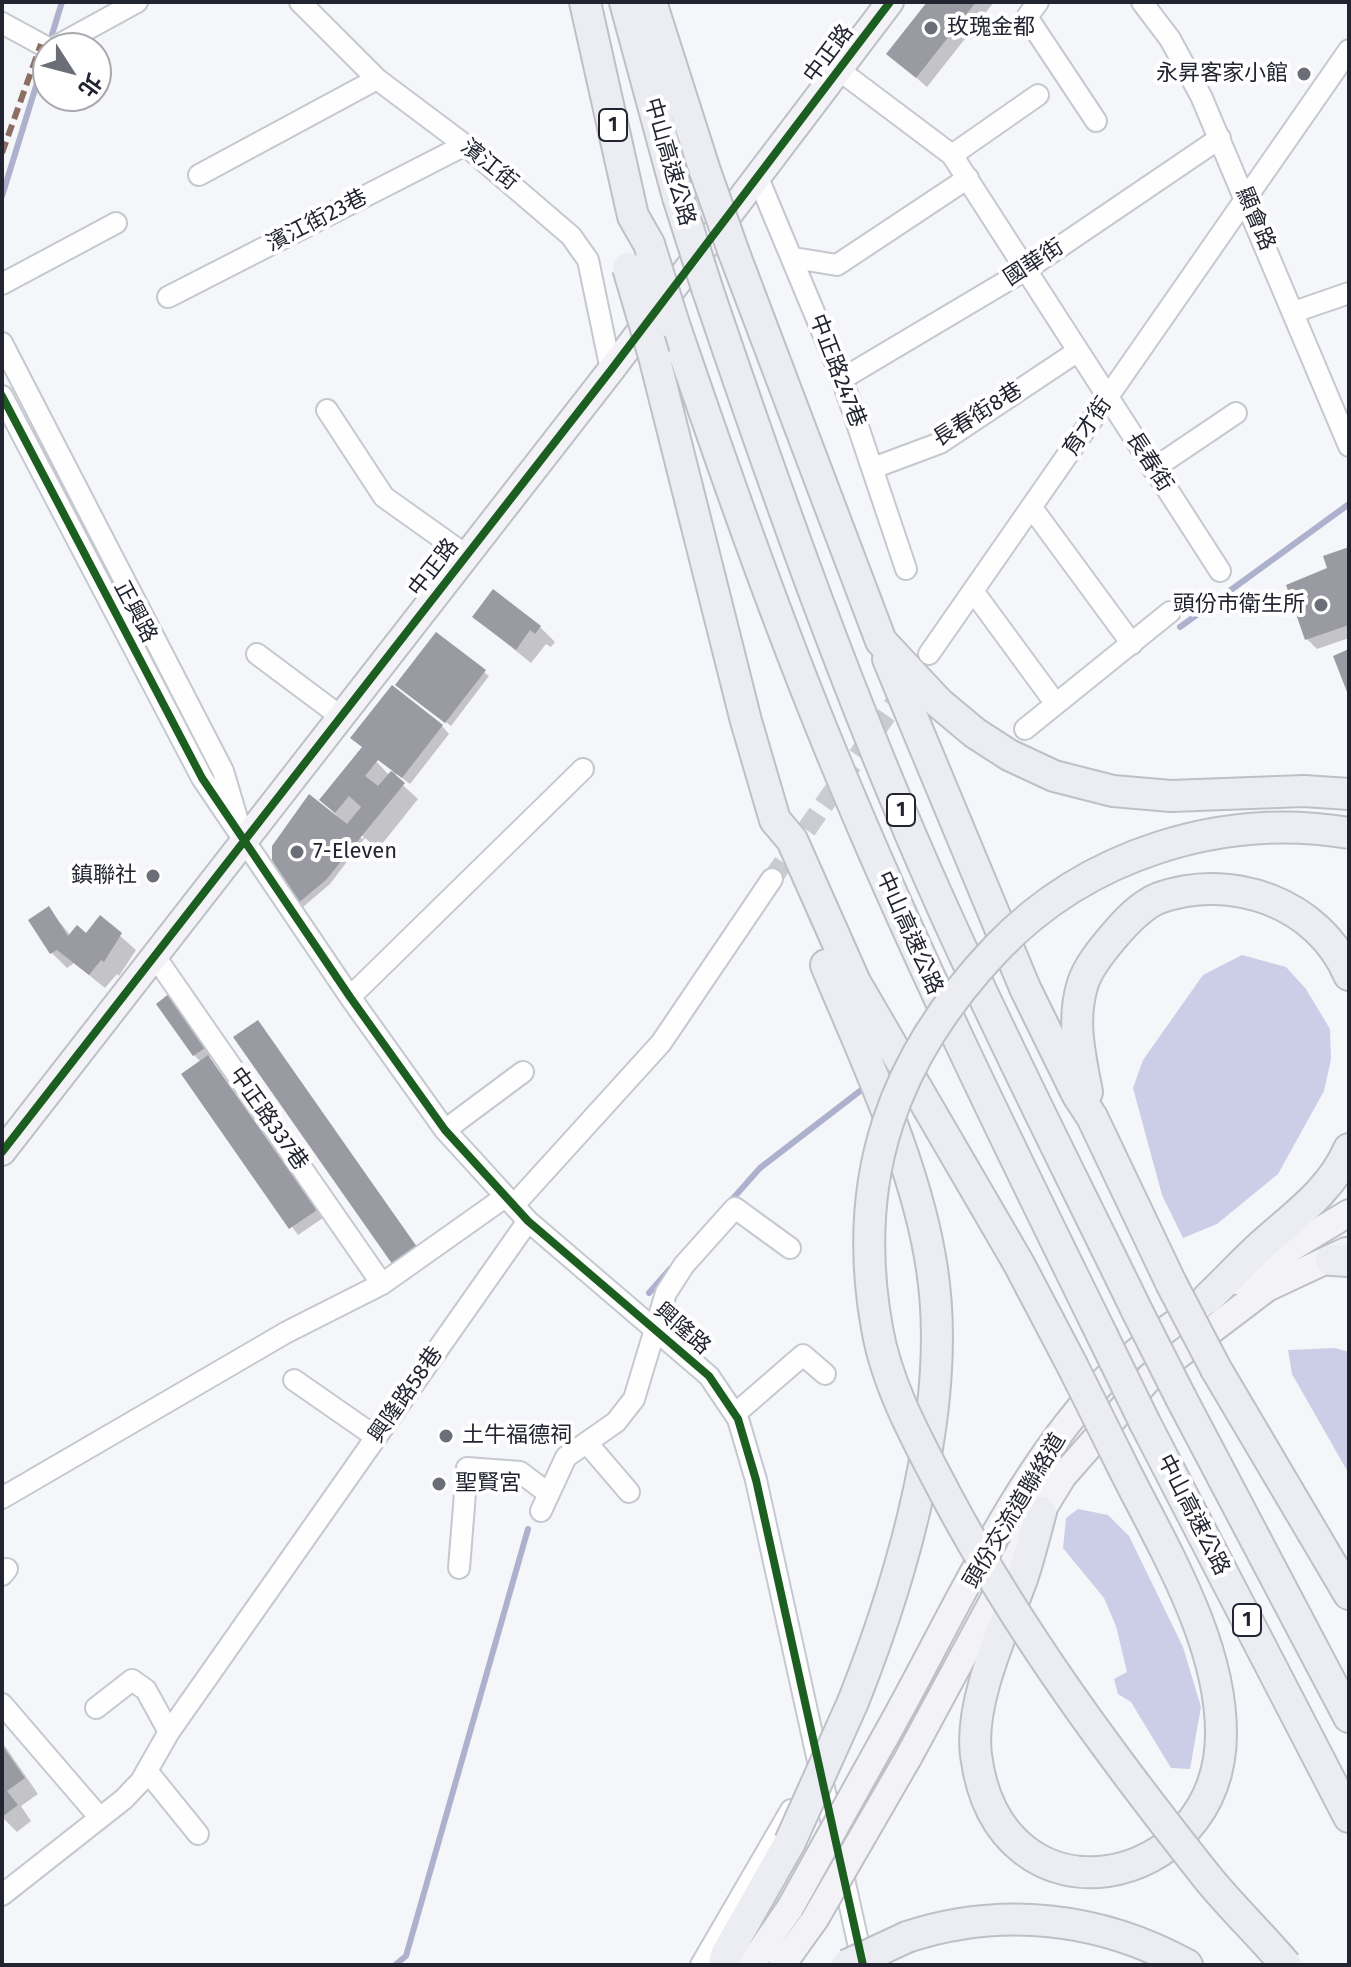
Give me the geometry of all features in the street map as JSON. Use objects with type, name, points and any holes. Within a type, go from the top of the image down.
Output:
[{"type":"highway","name":"中山高速公路","points":[[585,2],[633,216],[649,244],[768,593],[830,751],[962,1051],[1145,1423],[1349,1817]]},
{"type":"highway","name":"中山高速公路","points":[[625,2],[678,197],[707,288],[792,539],[863,721],[941,905],[1138,1313],[1349,1717]]},
{"type":"highway","points":[[651,2],[734,253],[881,641],[1025,988],[1216,1369],[1349,1594]]},
{"type":"highway","points":[[633,216],[628,268],[654,356],[746,721],[781,847],[878,1090],[912,1189],[932,1269],[937,1331],[933,1391],[918,1493],[876,1643],[790,1842],[726,1955],[724,1965]]},
{"type":"highway","points":[[881,641],[939,703],[975,733],[1009,755],[1054,776],[1113,791],[1171,796],[1304,791],[1349,794]]},
{"type":"highway","points":[[775,820],[792,840],[855,982],[1019,1264],[1116,1453],[1202,1631],[1213,1669],[1221,1733],[1218,1762],[1204,1799],[1191,1820],[1152,1858],[1111,1872],[1067,1872],[1032,1856],[1014,1841],[989,1802],[975,1753],[987,1673],[1024,1573],[1041,1512]]},
{"type":"highway","points":[[1286,1965],[1210,1881],[1073,1702],[984,1565],[920,1445],[888,1371],[878,1332],[868,1250],[876,1163],[905,1076],[926,1035],[958,989],[1023,920],[1098,872],[1137,854],[1185,840],[1236,829],[1282,827],[1349,833]]},
{"type":"highway","points":[[1092,1117],[1078,1048],[1077,1014],[1083,980],[1104,948],[1129,919],[1156,899],[1200,889],[1241,890],[1281,903],[1317,927],[1343,961],[1349,975]]},
{"type":"highway","points":[[1208,1298],[1263,1244],[1299,1217],[1328,1182],[1349,1149]]},
{"type":"highway","points":[[1322,1545],[1349,1562]]},
{"type":"highway","points":[[847,1965],[907,1937],[964,1921],[997,1919],[1076,1924],[1131,1938],[1187,1965]]},
{"type":"main road","name":"中正路","points":[[6,1137],[154,955],[467,556],[890,2]]},
{"type":"main road","name":"頭份交流道聯絡道","points":[[751,1965],[790,1908],[1009,1512],[1046,1454],[1101,1384],[1208,1298],[1349,1213]]},
{"type":"main road","name":"頭份交流道聯絡道","points":[[782,1965],[815,1919],[908,1758],[1063,1476],[1151,1376],[1267,1288],[1343,1257]]},
{"type":"street","points":[[81,32],[137,2]]},
{"type":"street","name":"濱江街","points":[[300,2],[377,79],[465,145],[571,236],[588,260],[611,370]]},
{"type":"street","points":[[1038,2],[1027,17],[1096,121]]},
{"type":"street","name":"顯會路","points":[[1142,2],[1170,39],[1220,138],[1349,446]]},
{"type":"street","points":[[2,23],[32,38]]},
{"type":"street","name":"育才街","points":[[929,654],[1349,50]]},
{"type":"street","name":"長春街","points":[[839,70],[952,155],[1220,571]]},
{"type":"street","points":[[199,175],[377,79]]},
{"type":"street","points":[[952,155],[1038,95]]},
{"type":"street","name":"國華街","points":[[842,379],[1027,269],[1220,138]]},
{"type":"street","name":"濱江街23巷","points":[[168,297],[465,145]]},
{"type":"street","name":"中正路247巷","points":[[758,178],[842,379],[906,569]]},
{"type":"street","points":[[794,258],[837,265],[968,178]]},
{"type":"street","points":[[2,284],[116,223]]},
{"type":"street","points":[[1294,312],[1349,293]]},
{"type":"street","name":"正興路","points":[[2,343],[223,771],[244,841]]},
{"type":"street","name":"長春街8巷","points":[[873,468],[940,443],[1078,351]]},
{"type":"street","name":"正興路","points":[[2,396],[202,778],[244,841]]},
{"type":"street","points":[[327,410],[384,497],[467,556]]},
{"type":"street","points":[[1153,469],[1236,413]]},
{"type":"street","points":[[1032,508],[1132,644]]},
{"type":"street","points":[[973,591],[1056,704]]},
{"type":"street","points":[[1025,729],[1170,612]]},
{"type":"street","points":[[257,654],[340,716]]},
{"type":"street","points":[[350,997],[583,769]]},
{"type":"street","name":"興隆路","points":[[244,841],[445,1130],[516,1208],[709,1376],[735,1414],[756,1480],[863,1965]]},
{"type":"street","points":[[2,1498],[287,1332],[382,1284],[516,1208],[661,1043],[772,879]]},
{"type":"street","name":"中正路337巷","points":[[154,955],[382,1284]]},
{"type":"street","points":[[445,1130],[523,1072]]},
{"type":"street","name":"興隆路58巷","points":[[2,1895],[124,1799],[147,1771],[169,1732],[376,1437],[516,1208]]},
{"type":"street","points":[[459,1568],[467,1468],[520,1472],[545,1503],[566,1457],[616,1422],[634,1399],[666,1293],[684,1265],[735,1208],[790,1248]]},
{"type":"street","points":[[735,1414],[803,1355],[825,1374]]},
{"type":"street","points":[[294,1380],[376,1437]]},
{"type":"street","points":[[587,1443],[629,1492]]},
{"type":"street","points":[[96,1708],[132,1680],[146,1690],[169,1732]]},
{"type":"street","points":[[2,1704],[100,1818]]},
{"type":"street","points":[[701,1965],[817,1765]]},
{"type":"street","points":[[147,1771],[198,1834]]},
{"type":"shaded area","points":[[1242,955],[1286,967],[1306,989],[1330,1029],[1331,1059],[1324,1091],[1278,1174],[1217,1224],[1183,1238],[1162,1195],[1133,1088],[1143,1060],[1203,975]]},
{"type":"shaded area","points":[[1335,1348],[1349,1352],[1349,1474],[1292,1374],[1288,1350]]},
{"type":"shaded area","points":[[1078,1509],[1108,1515],[1129,1536],[1183,1647],[1201,1707],[1190,1769],[1171,1768],[1131,1702],[1118,1694],[1114,1679],[1127,1672],[1116,1626],[1104,1598],[1063,1548],[1066,1518]]},
{"type":"building","name":"玫瑰金都","points":[[927,2],[976,2],[916,78],[886,54]]},
{"type":"building","name":"頭份市衛生所","points":[[1349,547],[1349,625],[1305,640],[1286,585],[1327,568],[1323,556]]},
{"type":"building","points":[[493,589],[541,626],[535,634],[530,630],[516,650],[472,617]]},
{"type":"building","points":[[436,632],[486,670],[445,723],[395,685]]},
{"type":"building","points":[[1349,649],[1349,697],[1333,656]]},
{"type":"building","points":[[392,685],[443,725],[402,778],[378,760],[365,776],[378,786],[391,771],[405,783],[326,880],[297,904],[272,860],[272,846],[309,794],[347,824],[361,807],[349,796],[335,813],[319,800],[362,747],[350,738]]},
{"type":"building","points":[[49,906],[68,936],[77,925],[86,933],[100,915],[122,933],[104,962],[101,960],[89,975],[57,950],[50,954],[28,920]]},
{"type":"building","points":[[170,993],[208,1046],[193,1056],[156,1004]]},
{"type":"building","points":[[258,1020],[419,1250],[395,1268],[233,1037]]},
{"type":"building","points":[[208,1055],[317,1210],[289,1229],[181,1074]]},
{"type":"building","points":[[2,1745],[25,1778],[7,1791],[18,1805],[2,1817]]},
{"type":"waterway","points":[[2,196],[62,2]]},
{"type":"waterway","points":[[1180,627],[1349,504]]},
{"type":"waterway","points":[[728,1204],[760,1168],[860,1091]]},
{"type":"waterway","points":[[649,1293],[670,1269]]},
{"type":"waterway","points":[[395,1965],[406,1956],[528,1529]]},
{"type":"tunnel","points":[[772,879],[906,687]]},
{"type":"marked path","points":[[2,153],[32,69]]},
{"type":"cycle path","points":[[2,1152],[611,370],[890,2]]},
{"type":"cycle path","points":[[2,396],[202,778],[350,997],[445,1130],[528,1221],[709,1376],[738,1419],[756,1480],[863,1965]]},
{"type":"place","name":"玫瑰金都","points":[[931,28]]},
{"type":"place","name":"永昇客家小館","points":[[1304,74]]},
{"type":"place","name":"頭份市衛生所","points":[[1321,605]]},
{"type":"place","name":"7-Eleven","points":[[297,852]]},
{"type":"place","name":"鎮聯社","points":[[153,876]]},
{"type":"place","name":"土牛福德祠","points":[[446,1436]]},
{"type":"place","name":"聖賢宮","points":[[439,1484]]}]
